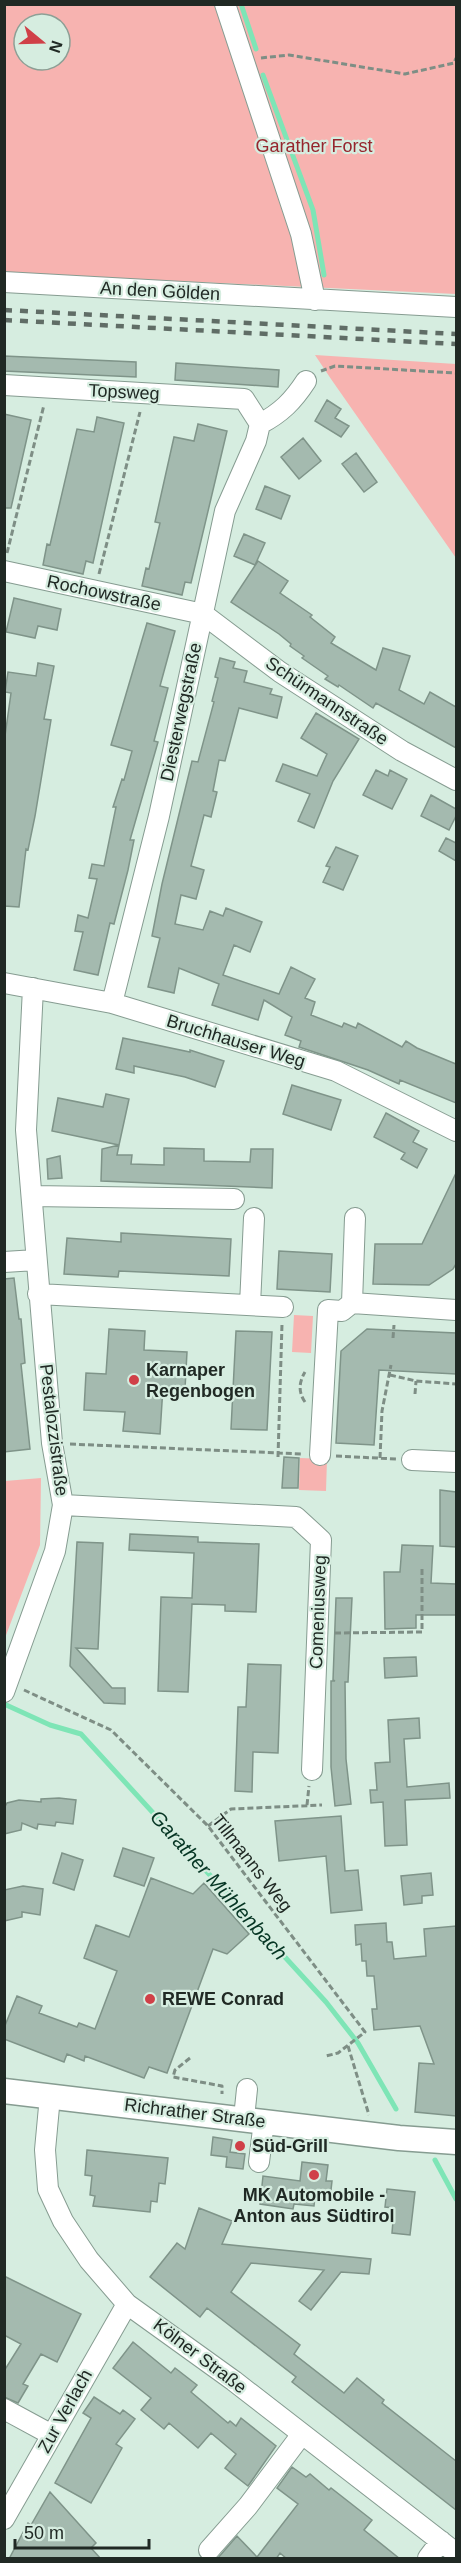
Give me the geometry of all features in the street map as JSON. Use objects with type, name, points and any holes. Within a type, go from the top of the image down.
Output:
[{"type":"main road","name":"Richrather Straße","points":[[4,2091],[456,2142]]},
{"type":"street","points":[[225,4],[301,234],[315,300]]},
{"type":"street","name":"An den Gölden","points":[[4,282],[456,307]]},
{"type":"street","points":[[260,424],[276,416],[293,401],[306,381]]},
{"type":"street","name":"Topsweg","points":[[4,386],[244,399],[260,424]]},
{"type":"street","name":"Diesterwegstraße","points":[[112,1003],[159,816],[225,511],[256,441],[260,424]]},
{"type":"street","name":"Rochowstraße","points":[[5,566],[203,614]]},
{"type":"street","name":"Schürmannstraße","points":[[203,614],[280,672],[402,751],[456,780]]},
{"type":"street","name":"Bruchhauser Weg","points":[[4,983],[112,1003],[336,1071],[456,1131]]},
{"type":"street","name":"Pestalozzistraße","points":[[10,1689],[55,1551],[63,1505],[52,1443],[26,1130],[33,988]]},
{"type":"street","points":[[32,1196],[234,1199]]},
{"type":"street","points":[[250,1305],[254,1218]]},
{"type":"street","points":[[352,1303],[355,1218]]},
{"type":"street","points":[[4,1262],[36,1260]]},
{"type":"street","points":[[38,1294],[283,1307]]},
{"type":"street","points":[[320,1455],[328,1310],[342,1311],[352,1303],[456,1310]]},
{"type":"street","points":[[412,1460],[456,1462]]},
{"type":"street","name":"Comeniusweg","points":[[63,1505],[296,1517],[321,1540],[312,1770]]},
{"type":"street","points":[[247,2090],[254,2120],[259,2162]]},
{"type":"street","name":"Kölner Straße","points":[[50,2096],[45,2150],[48,2189],[63,2221],[89,2260],[128,2304],[163,2328],[449,2547]]},
{"type":"street","name":"Zur Verlach","points":[[4,2519],[87,2371],[128,2304]]},
{"type":"street","points":[[4,2409],[52,2435]]},
{"type":"street","points":[[209,2550],[248,2506],[302,2434]]},
{"type":"street","points":[[428,2559],[449,2547]]},
{"type":"path","points":[[246,64],[266,57],[289,55],[405,74],[455,64],[456,58]]},
{"type":"path","points":[[306,381],[318,372],[335,366],[456,373]]},
{"type":"path","points":[[5,566],[46,398]]},
{"type":"path","points":[[98,577],[142,404]]},
{"type":"path","points":[[278,1455],[283,1307]]},
{"type":"path","points":[[380,1458],[382,1411],[391,1365]]},
{"type":"path","points":[[390,1375],[416,1381],[456,1384]]},
{"type":"path","points":[[415,1394],[416,1381]]},
{"type":"path","points":[[65,1444],[412,1460]]},
{"type":"path","points":[[328,1633],[422,1632],[422,1568]]},
{"type":"path","name":"Tillmanns Weg","points":[[10,1689],[111,1730],[208,1826],[365,2032],[338,2053],[326,2056]]},
{"type":"path","points":[[208,1826],[231,1809],[322,1804]]},
{"type":"path","points":[[348,2046],[369,2115]]},
{"type":"path","points":[[190,2058],[175,2070],[173,2077],[222,2086],[222,2094]]},
{"type":"green space","name":"Garather Forst","points":[[4,5],[456,5],[456,294],[5,273]]},
{"type":"green space","points":[[315,355],[456,364],[456,558],[331,379]]},
{"type":"green space","points":[[294,1315],[313,1316],[311,1353],[292,1352]]},
{"type":"green space","points":[[300,1458],[327,1459],[326,1491],[299,1490]]},
{"type":"green space","points":[[41,1478],[40,1545],[5,1638],[5,1481]]},
{"type":"building","points":[[4,356],[136,362],[136,377],[4,371]]},
{"type":"building","points":[[176,363],[279,370],[278,387],[175,380]]},
{"type":"building","points":[[327,400],[341,409],[335,418],[349,426],[341,437],[315,421]]},
{"type":"building","points":[[4,414],[31,420],[11,508],[4,508]]},
{"type":"building","points":[[97,417],[124,423],[93,563],[86,561],[83,574],[43,565],[47,544],[50,545],[77,429],[94,432]]},
{"type":"building","points":[[198,424],[227,431],[191,583],[185,582],[182,595],[142,586],[146,568],[149,569],[160,523],[155,522],[174,437],[194,441]]},
{"type":"building","points":[[303,438],[321,461],[299,479],[281,457]]},
{"type":"building","points":[[356,453],[377,482],[364,492],[342,464]]},
{"type":"building","points":[[265,486],[290,496],[281,519],[256,509]]},
{"type":"building","points":[[244,534],[265,543],[255,565],[234,556]]},
{"type":"building","points":[[258,561],[288,581],[280,593],[312,615],[310,617],[335,637],[331,643],[376,670],[383,648],[410,656],[399,690],[424,704],[430,692],[456,707],[456,748],[376,703],[373,708],[339,685],[338,687],[325,679],[328,676],[302,658],[304,656],[279,634],[231,602]]},
{"type":"building","points":[[14,598],[61,609],[57,630],[38,626],[35,638],[6,632]]},
{"type":"building","points":[[147,623],[175,631],[160,686],[168,688],[154,741],[158,742],[130,840],[134,840],[128,870],[114,924],[110,923],[98,975],[74,970],[83,932],[75,931],[78,915],[88,918],[97,879],[89,878],[92,864],[104,866],[116,807],[113,807],[132,751],[111,745]]},
{"type":"building","points":[[220,658],[235,662],[233,668],[247,671],[244,682],[272,689],[270,694],[282,697],[277,718],[239,708],[225,761],[219,760],[213,791],[217,792],[211,817],[204,815],[191,866],[204,870],[196,899],[181,895],[175,924],[203,930],[210,911],[223,916],[226,908],[262,922],[250,952],[234,945],[223,975],[279,994],[291,967],[315,979],[305,998],[315,1002],[311,1015],[342,1027],[344,1023],[356,1028],[358,1023],[402,1047],[406,1041],[456,1064],[456,1103],[400,1080],[399,1084],[368,1070],[299,1047],[301,1041],[285,1035],[292,1017],[264,1000],[258,1020],[212,1005],[219,984],[179,968],[174,993],[148,987],[160,938],[152,936],[162,884],[192,761],[198,762],[214,702],[212,701],[218,678],[215,677]]},
{"type":"building","points":[[38,663],[54,666],[44,719],[51,720],[35,816],[28,850],[26,849],[19,907],[4,906],[4,743],[11,693],[5,692],[8,672],[36,676]]},
{"type":"building","points":[[316,713],[359,739],[333,781],[314,828],[298,821],[310,794],[276,781],[283,764],[317,776],[327,754],[301,738]]},
{"type":"building","points":[[376,770],[388,776],[390,770],[407,779],[392,809],[363,795]]},
{"type":"building","points":[[431,795],[456,809],[456,816],[449,830],[421,816]]},
{"type":"building","points":[[446,838],[456,843],[456,861],[439,851]]},
{"type":"building","points":[[336,847],[358,856],[343,890],[323,882],[330,867],[326,866]]},
{"type":"building","points":[[123,1038],[190,1052],[190,1050],[224,1061],[215,1087],[185,1077],[134,1066],[134,1073],[116,1069]]},
{"type":"building","points":[[292,1085],[341,1100],[331,1130],[283,1114]]},
{"type":"building","points":[[106,1094],[129,1099],[119,1145],[52,1131],[58,1098],[103,1107]]},
{"type":"building","points":[[386,1113],[419,1131],[413,1142],[427,1149],[417,1168],[401,1159],[405,1153],[374,1137]]},
{"type":"building","points":[[119,1145],[117,1155],[132,1155],[131,1164],[164,1165],[164,1148],[204,1149],[204,1161],[250,1162],[251,1149],[273,1149],[272,1188],[101,1181],[102,1149]]},
{"type":"building","points":[[60,1156],[62,1178],[48,1179],[47,1159]]},
{"type":"building","points":[[456,1173],[456,1264],[453,1269],[429,1285],[373,1284],[375,1244],[422,1244]]},
{"type":"building","points":[[121,1233],[231,1239],[229,1276],[119,1271],[118,1277],[64,1274],[67,1238],[121,1242]]},
{"type":"building","points":[[279,1251],[332,1254],[330,1292],[277,1289]]},
{"type":"building","points":[[14,1278],[19,1319],[21,1319],[25,1363],[21,1364],[30,1449],[4,1452],[4,1279]]},
{"type":"building","points":[[109,1329],[145,1331],[144,1350],[187,1352],[185,1389],[163,1387],[160,1434],[123,1431],[125,1412],[84,1410],[86,1373],[106,1374]]},
{"type":"building","points":[[367,1329],[456,1333],[456,1374],[379,1370],[374,1445],[336,1443],[341,1351]]},
{"type":"building","points":[[236,1331],[272,1332],[267,1430],[231,1429]]},
{"type":"building","points":[[284,1457],[299,1458],[298,1488],[282,1488]]},
{"type":"building","points":[[440,1490],[456,1492],[456,1547],[440,1546]]},
{"type":"building","points":[[130,1534],[198,1537],[198,1542],[259,1544],[256,1612],[225,1611],[225,1605],[192,1604],[188,1692],[158,1691],[161,1597],[192,1598],[194,1553],[129,1550]]},
{"type":"building","points":[[77,1542],[103,1543],[98,1649],[76,1648],[112,1688],[125,1688],[125,1704],[104,1703],[70,1666]]},
{"type":"building","points":[[402,1545],[433,1546],[431,1583],[456,1584],[456,1615],[416,1615],[416,1628],[385,1629],[384,1572],[400,1572]]},
{"type":"building","points":[[336,1598],[352,1598],[348,1682],[345,1682],[346,1759],[351,1804],[335,1806],[331,1767],[331,1681],[335,1681],[333,1680]]},
{"type":"building","points":[[416,1657],[417,1676],[385,1678],[384,1658]]},
{"type":"building","points":[[248,1664],[281,1665],[278,1753],[253,1752],[252,1792],[235,1791],[238,1707],[246,1707]]},
{"type":"building","points":[[419,1718],[420,1738],[404,1739],[407,1787],[449,1783],[450,1798],[405,1800],[407,1845],[385,1846],[383,1802],[371,1803],[370,1790],[377,1790],[375,1763],[390,1762],[388,1720]]},
{"type":"building","points":[[41,1799],[76,1800],[73,1824],[56,1822],[55,1826],[38,1824],[37,1829],[22,1823],[21,1830],[4,1834],[4,1808],[7,1803],[19,1800],[41,1802]]},
{"type":"building","points":[[341,1816],[345,1871],[358,1870],[362,1910],[331,1913],[326,1856],[279,1861],[275,1821]]},
{"type":"building","points":[[123,1848],[154,1858],[144,1886],[114,1876]]},
{"type":"building","points":[[62,1853],[83,1860],[74,1890],[53,1883]]},
{"type":"building","points":[[431,1873],[433,1895],[422,1896],[422,1903],[404,1905],[401,1876]]},
{"type":"building","name":"REWE Conrad","points":[[151,1878],[193,1894],[204,1883],[249,1934],[227,1954],[213,1949],[167,2073],[149,2067],[144,2078],[85,2056],[84,2061],[67,2054],[64,2062],[4,2039],[4,2028],[17,1996],[42,2006],[39,2013],[77,2027],[79,2023],[95,2029],[117,1971],[84,1958],[96,1925],[129,1937]]},
{"type":"building","points":[[23,1886],[43,1889],[40,1915],[22,1912],[22,1917],[4,1921],[4,1890]]},
{"type":"building","points":[[386,1923],[387,1942],[392,1942],[394,1959],[426,1956],[424,1929],[456,1926],[456,2116],[415,2112],[419,2063],[434,2064],[420,2026],[374,2030],[372,2009],[377,2009],[374,1976],[367,1976],[366,1961],[362,1961],[361,1944],[356,1945],[355,1925]]},
{"type":"building","points":[[213,2137],[232,2140],[230,2152],[245,2154],[243,2169],[226,2167],[227,2157],[211,2155]]},
{"type":"building","points":[[87,2150],[168,2158],[165,2184],[159,2183],[157,2202],[151,2201],[150,2212],[93,2206],[95,2196],[90,2195],[92,2176],[85,2175]]},
{"type":"building","points":[[302,2162],[328,2165],[326,2181],[332,2181],[330,2199],[315,2197],[314,2206],[294,2204],[293,2209],[260,2204],[263,2176],[300,2181]]},
{"type":"building","points":[[387,2189],[415,2192],[410,2235],[392,2233],[394,2208],[385,2207]]},
{"type":"building","points":[[199,2208],[232,2221],[222,2244],[371,2259],[369,2274],[341,2272],[311,2310],[299,2301],[324,2270],[251,2263],[231,2292],[300,2345],[294,2354],[344,2393],[357,2378],[384,2400],[382,2403],[456,2461],[456,2510],[292,2382],[296,2377],[207,2308],[200,2317],[150,2277],[177,2243],[185,2249]]},
{"type":"building","points":[[4,2276],[81,2314],[57,2362],[41,2354],[23,2384],[28,2386],[18,2403],[4,2397],[4,2371],[21,2344],[4,2335]]},
{"type":"building","points":[[133,2342],[171,2373],[175,2368],[197,2385],[191,2392],[228,2423],[230,2421],[236,2426],[241,2418],[276,2446],[248,2486],[225,2468],[236,2454],[211,2433],[198,2448],[169,2423],[164,2429],[141,2410],[151,2398],[113,2368]]},
{"type":"building","points":[[94,2397],[120,2414],[123,2410],[135,2419],[116,2444],[122,2448],[91,2503],[55,2483],[91,2418],[83,2413]]},
{"type":"building","points":[[292,2467],[306,2477],[310,2474],[372,2520],[364,2530],[400,2559],[287,2559],[280,2553],[276,2559],[217,2559],[237,2536],[257,2557],[298,2504],[277,2488]]},
{"type":"building","points":[[50,2492],[96,2543],[91,2548],[101,2559],[9,2559],[28,2523],[31,2525]]},
{"type":"waterway","points":[[241,4],[256,49]]},
{"type":"waterway","points":[[263,75],[313,210],[324,275]]},
{"type":"waterway","name":"Garather Mühlenbach","points":[[4,1704],[50,1725],[81,1734],[326,2002],[358,2043],[396,2109]]},
{"type":"waterway","name":"Garather Mühlenbach","points":[[435,2160],[456,2199]]},
{"type":"railway","points":[[4,310],[456,334]]},
{"type":"railway","points":[[4,320],[456,344]]},
{"type":"place","name":"Karnaper Regenbogen","points":[[134,1380]]},
{"type":"place","name":"REWE Conrad","points":[[150,1999]]},
{"type":"place","name":"Süd-Grill","points":[[240,2146]]},
{"type":"place","name":"MK Automobile - Anton aus Südtirol","points":[[314,2175]]}]
